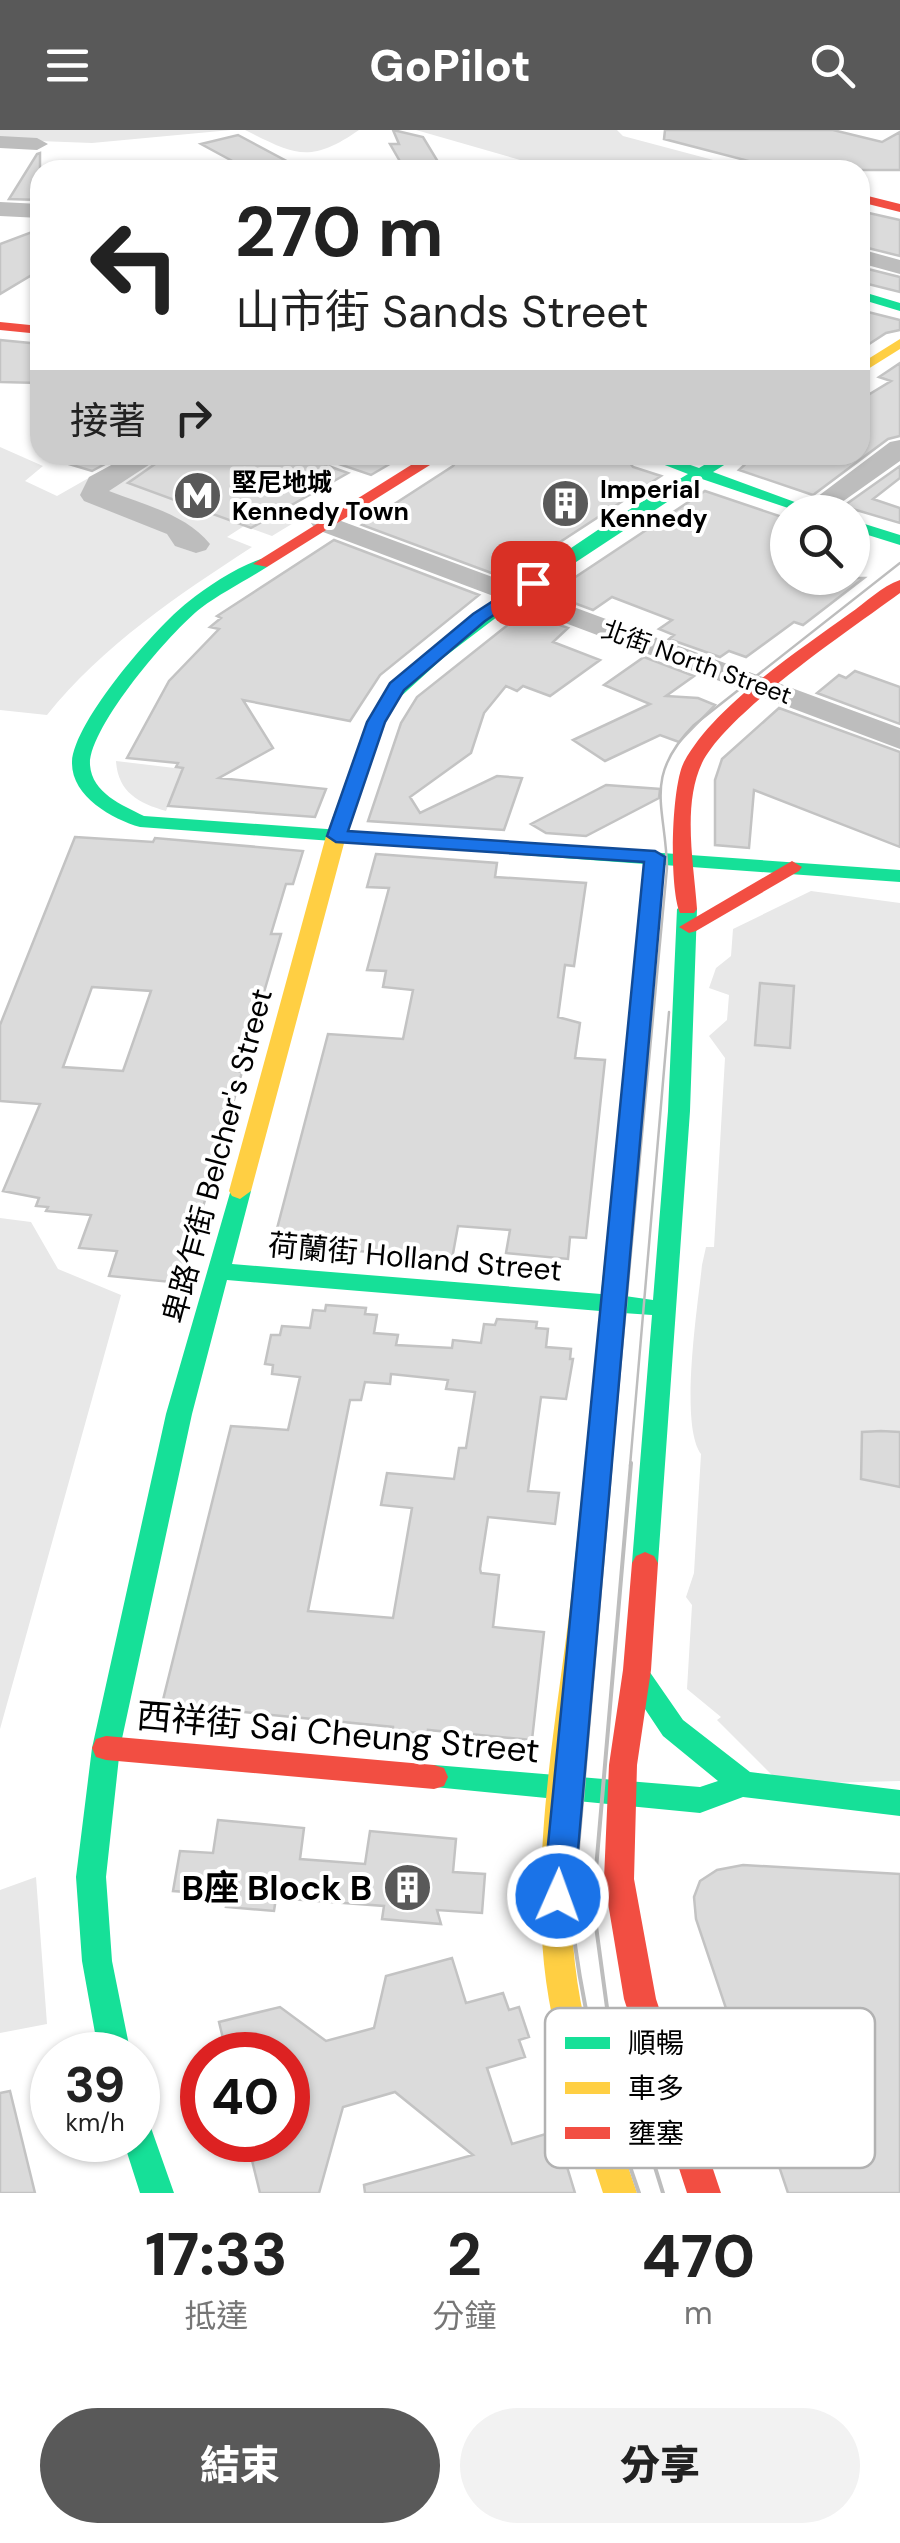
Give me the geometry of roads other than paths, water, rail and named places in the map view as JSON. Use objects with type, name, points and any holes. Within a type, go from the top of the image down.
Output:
[{"type":"main road","points":[[870,200],[900,208]]},
{"type":"main road","points":[[870,298],[900,306]]},
{"type":"main road","points":[[0,326],[30,329]]},
{"type":"main road","points":[[870,364],[900,344]]},
{"type":"main road","points":[[421,465],[193,606],[135,668],[91,730],[80,765],[88,788],[108,806],[156,824],[897,875]]},
{"type":"main road","points":[[678,465],[770,497]]},
{"type":"main road","name":"卑路乍街 Belcher's Street","points":[[110,2032],[96,1962],[92,1907],[94,1836],[106,1748],[178,1414],[336,836],[376,722],[397,686],[479,618],[713,465]]},
{"type":"main road","points":[[870,531],[900,540]]},
{"type":"main road","points":[[643,2008],[629,1956],[619,1878],[626,1724],[638,1676],[648,1497],[667,1309],[689,927],[687,860],[692,762],[715,733],[900,585]]},
{"type":"main road","points":[[566,2008],[557,1934],[566,1789],[655,857]]},
{"type":"main road","points":[[689,927],[792,866]]},
{"type":"main road","name":"荷蘭街 Holland Street","points":[[218,1271],[667,1309]]},
{"type":"main road","points":[[638,1676],[673,1728],[743,1784],[900,1803]]},
{"type":"main road","name":"西祥街 Sai Cheung Street","points":[[106,1748],[700,1800],[743,1784]]},
{"type":"main road","points":[[147,2162],[157,2193]]},
{"type":"main road","points":[[612,2168],[620,2193]]},
{"type":"main road","points":[[696,2168],[704,2193]]},
{"type":"street","points":[[0,142],[36,144]]},
{"type":"street","points":[[0,209],[30,210]]},
{"type":"street","points":[[870,259],[900,267]]},
{"type":"street","points":[[835,495],[900,448]]},
{"type":"street","points":[[132,465],[99,483],[94,495],[178,528],[185,540],[196,544]]},
{"type":"street","name":"北街 North Street","points":[[325,522],[900,739]]},
{"type":"tram line","points":[[611,1466],[667,868],[662,777],[678,744],[694,725],[900,563]]},
{"type":"tram line","points":[[630,1466],[669,1012]]},
{"type":"tram line","points":[[586,2008],[572,1919],[611,1463]]},
{"type":"tram line","points":[[607,2008],[593,1904],[631,1463]]},
{"type":"tram line","points":[[631,2168],[639,2193]]},
{"type":"tram line","points":[[655,2168],[663,2193]]},
{"type":"place","name":"堅尼地城 Kennedy Town","points":[[197,496]]},
{"type":"place","name":"Imperial Kennedy","points":[[565,503]]},
{"type":"place","name":"B座 Block B","points":[[407,1888]]}]
